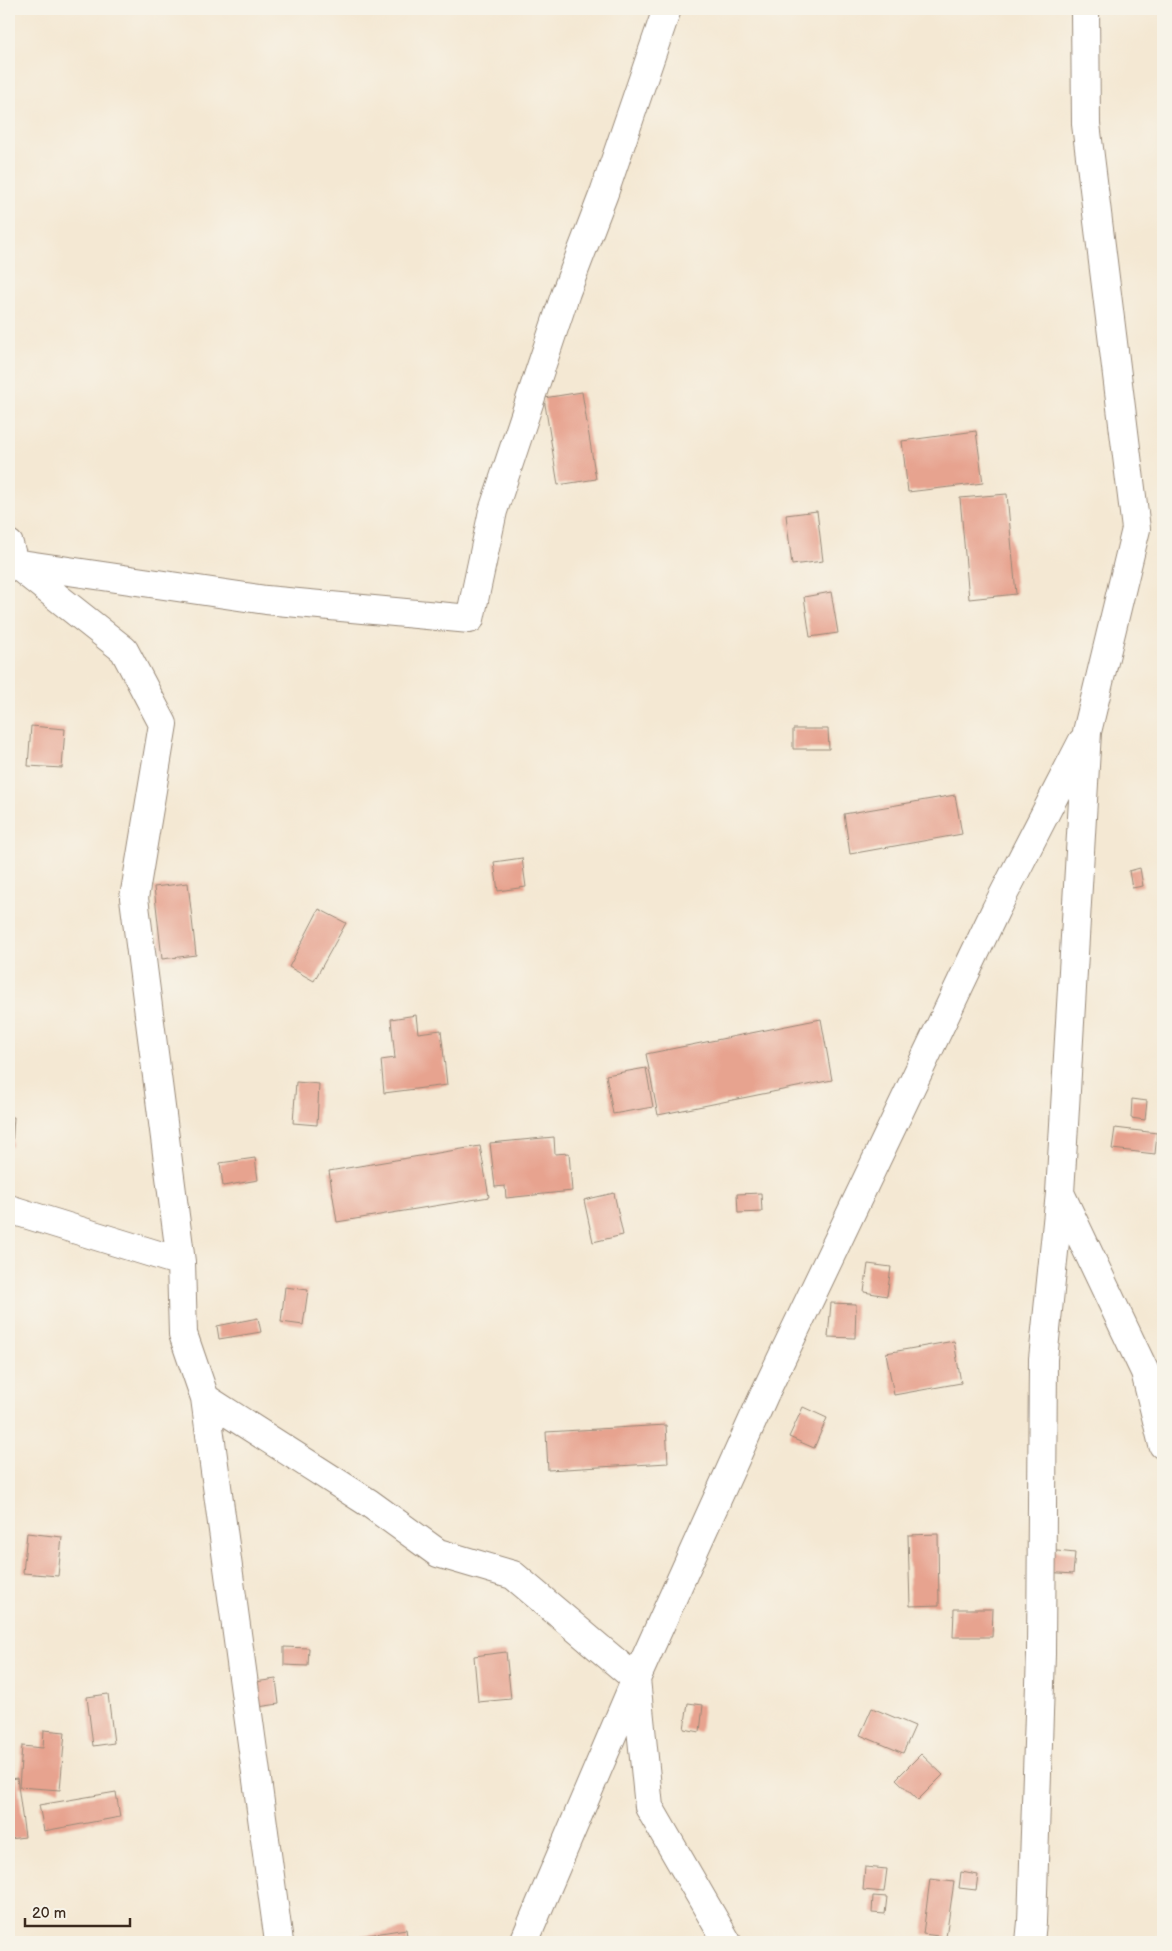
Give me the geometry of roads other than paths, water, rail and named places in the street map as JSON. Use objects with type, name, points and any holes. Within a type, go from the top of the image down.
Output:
[{"type":"street","points":[[11,553],[266,600],[470,619],[493,511],[566,292],[604,193],[667,9]]},
{"type":"street","points":[[1030,1942],[1033,1912],[1041,1654],[1043,1359],[1060,1193],[1087,732],[1136,529],[1086,124],[1085,9]]},
{"type":"street","points":[[11,553],[124,650],[163,724],[134,898],[181,1262],[183,1334],[205,1398],[279,1942]]},
{"type":"street","points":[[524,1942],[636,1679],[773,1376],[996,909],[1087,732]]},
{"type":"street","points":[[1060,1193],[1145,1372],[1163,1445]]},
{"type":"street","points":[[9,1210],[181,1262]]},
{"type":"street","points":[[205,1398],[369,1503],[438,1553],[513,1575],[636,1679],[649,1807],[727,1942]]}]
